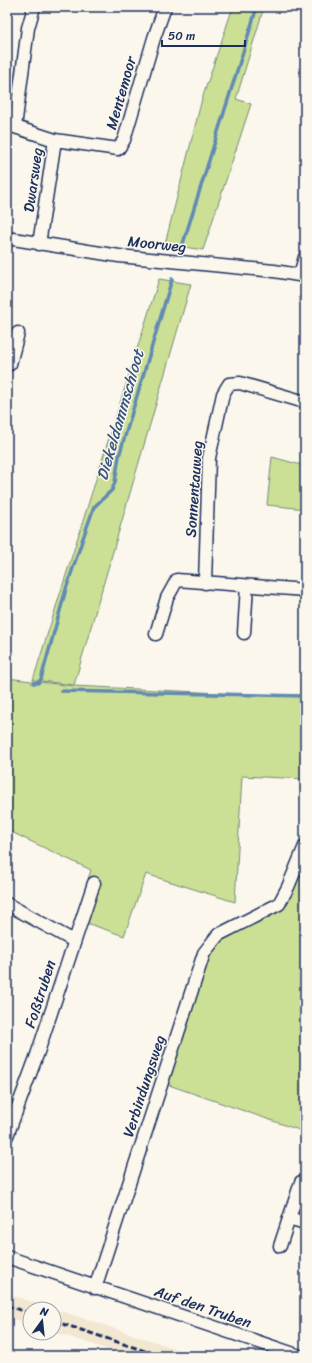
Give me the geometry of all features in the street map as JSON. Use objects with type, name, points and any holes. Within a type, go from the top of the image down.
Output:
[{"type":"street","name":"Dwarsweg","points":[[34,7],[28,28],[15,127],[55,140],[39,244]]},
{"type":"street","name":"Mentemoor","points":[[55,140],[118,149],[124,140],[154,38],[165,7]]},
{"type":"street","name":"Moorweg","points":[[7,238],[119,256],[274,271],[303,276]]},
{"type":"street","points":[[303,276],[305,257]]},
{"type":"street","points":[[7,363],[10,364],[18,333]]},
{"type":"street","name":"Sonnentauweg","points":[[205,582],[209,458],[223,394],[228,384],[240,383],[305,402]]},
{"type":"street","points":[[156,634],[167,598],[177,580],[305,590]]},
{"type":"street","points":[[244,633],[248,586]]},
{"type":"street","name":"Verbindungsweg","points":[[96,1288],[204,953],[218,935],[279,904],[288,887],[305,846]]},
{"type":"street","name":"Foßtruben","points":[[7,1136],[37,1055],[94,883]]},
{"type":"street","points":[[7,904],[74,941]]},
{"type":"street","points":[[280,1246],[301,1182]]},
{"type":"street","points":[[289,1218],[305,1223]]},
{"type":"street","points":[[7,1257],[96,1288]]},
{"type":"street","name":"Auf den Truben","points":[[96,1288],[300,1356]]},
{"type":"shaded area","points":[[7,1294],[29,1301],[22,1301],[22,1322],[7,1317]]},
{"type":"shaded area","points":[[62,1312],[198,1356],[128,1356],[62,1335]]},
{"type":"green space","points":[[233,7],[264,7],[236,99],[251,104],[203,250],[165,244],[202,99]]},
{"type":"green space","points":[[159,279],[191,284],[74,685],[33,680]]},
{"type":"green space","points":[[272,457],[305,466],[305,509],[267,505]]},
{"type":"green space","points":[[7,678],[73,686],[305,697],[305,779],[242,776],[235,902],[146,874],[124,936],[75,919],[91,870],[7,830]]},
{"type":"green space","points":[[305,847],[305,1132],[163,1083],[204,953],[218,935],[279,904]]},
{"type":"waterway","name":"Diekeldammschloot","points":[[181,250],[257,7]]},
{"type":"waterway","name":"Diekeldammschloot","points":[[33,683],[38,683],[41,679],[66,589],[94,507],[112,490],[115,482],[119,456],[172,279]]},
{"type":"waterway","name":"Diekeldammschloot","points":[[61,691],[305,696]]},
{"type":"railway","points":[[7,1306],[22,1311]]},
{"type":"railway","points":[[62,1324],[160,1356]]}]
